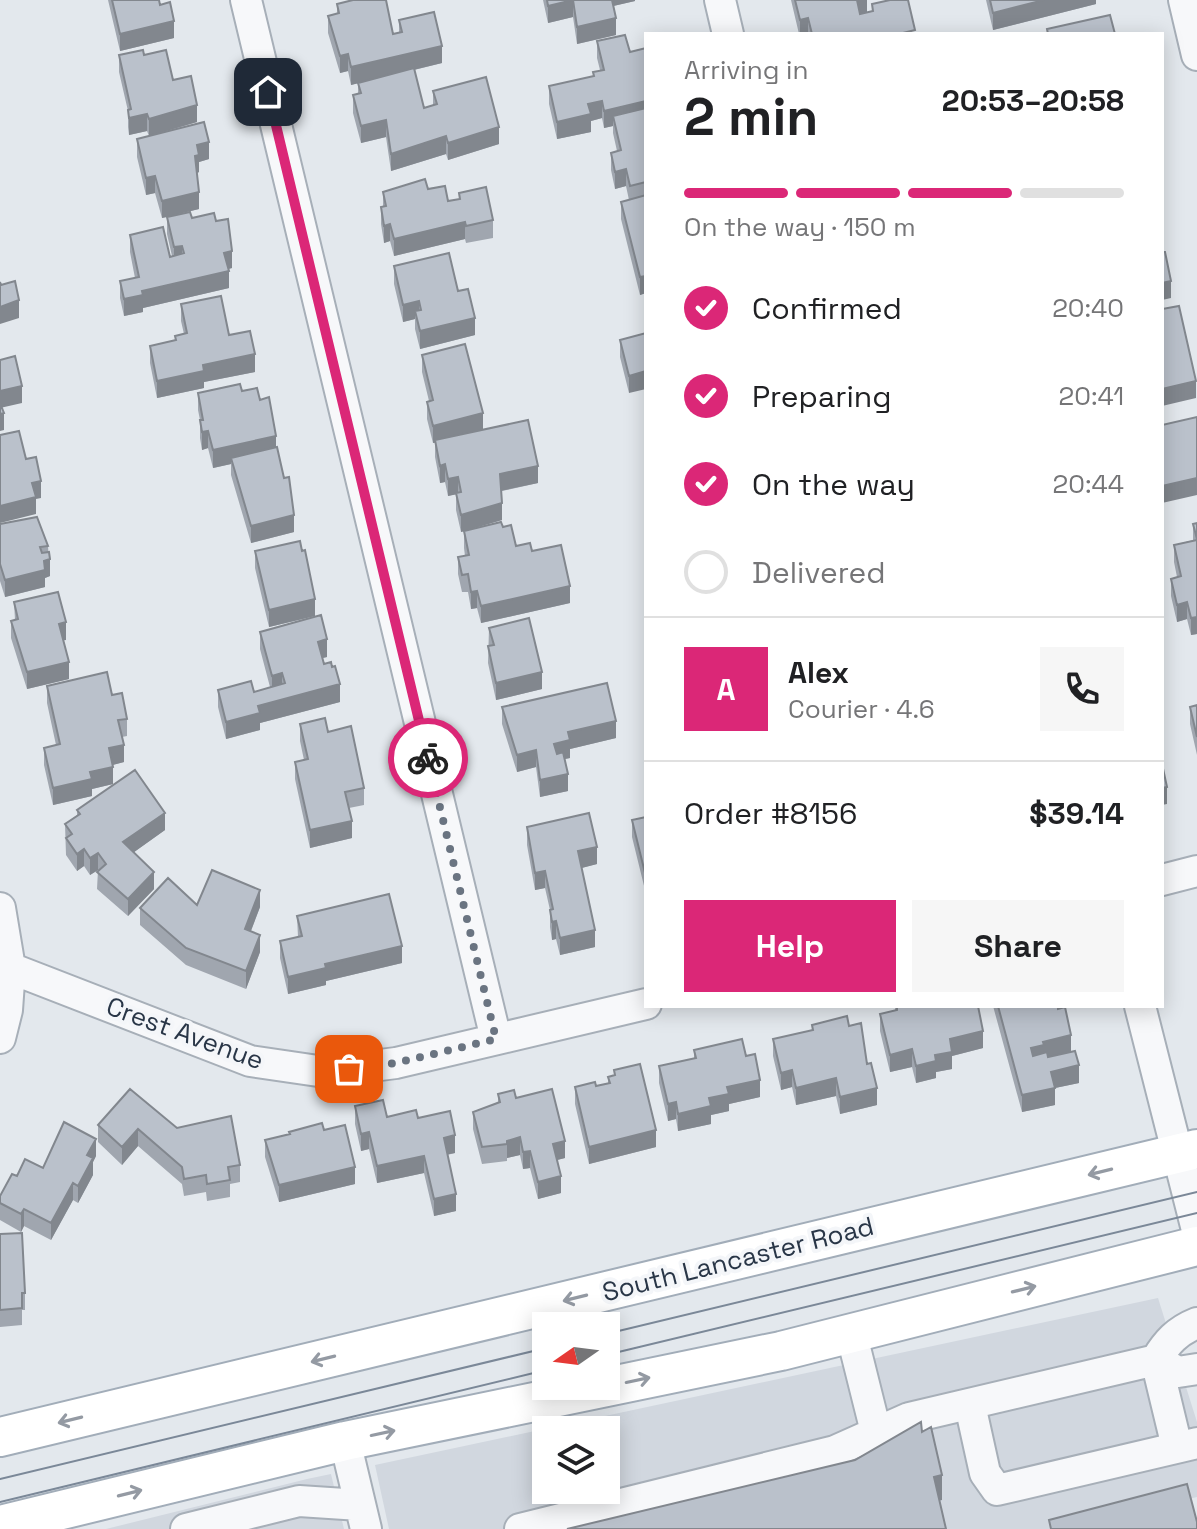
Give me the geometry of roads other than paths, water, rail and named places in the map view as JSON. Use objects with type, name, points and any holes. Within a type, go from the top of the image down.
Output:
[{"type":"main road","name":"South Lancaster Road","points":[[0,1437],[1187,1151]]},
{"type":"main road","points":[[0,1525],[345,1441],[781,1351],[1197,1246]]},
{"type":"street","points":[[246,0],[496,1039]]},
{"type":"street","points":[[720,0],[728,32]]},
{"type":"street","points":[[1184,0],[1197,55]]},
{"type":"street","points":[[1164,879],[1197,871]]},
{"type":"street","points":[[0,908],[10,968],[7,1010],[0,1038]]},
{"type":"street","name":"Crest Avenue","points":[[10,968],[250,1061],[325,1072],[396,1063],[644,1004]]},
{"type":"street","points":[[1141,1008],[1187,1151],[1197,1230]]},
{"type":"street","points":[[1156,1360],[1168,1341],[1186,1327],[1197,1323]]},
{"type":"street","points":[[851,1332],[876,1432]]},
{"type":"street","points":[[970,1405],[985,1473],[997,1490],[1187,1445],[1156,1360]]},
{"type":"street","points":[[520,1529],[835,1451],[909,1418],[1156,1360],[1178,1372],[1197,1369]]},
{"type":"street","points":[[186,1529],[299,1501],[363,1517],[345,1441]]},
{"type":"tram line","points":[[620,1331],[1197,1192]]},
{"type":"tram line","points":[[620,1352],[1197,1213]]},
{"type":"tram line","points":[[0,1479],[532,1351]]},
{"type":"tram line","points":[[0,1502],[532,1373]]}]
